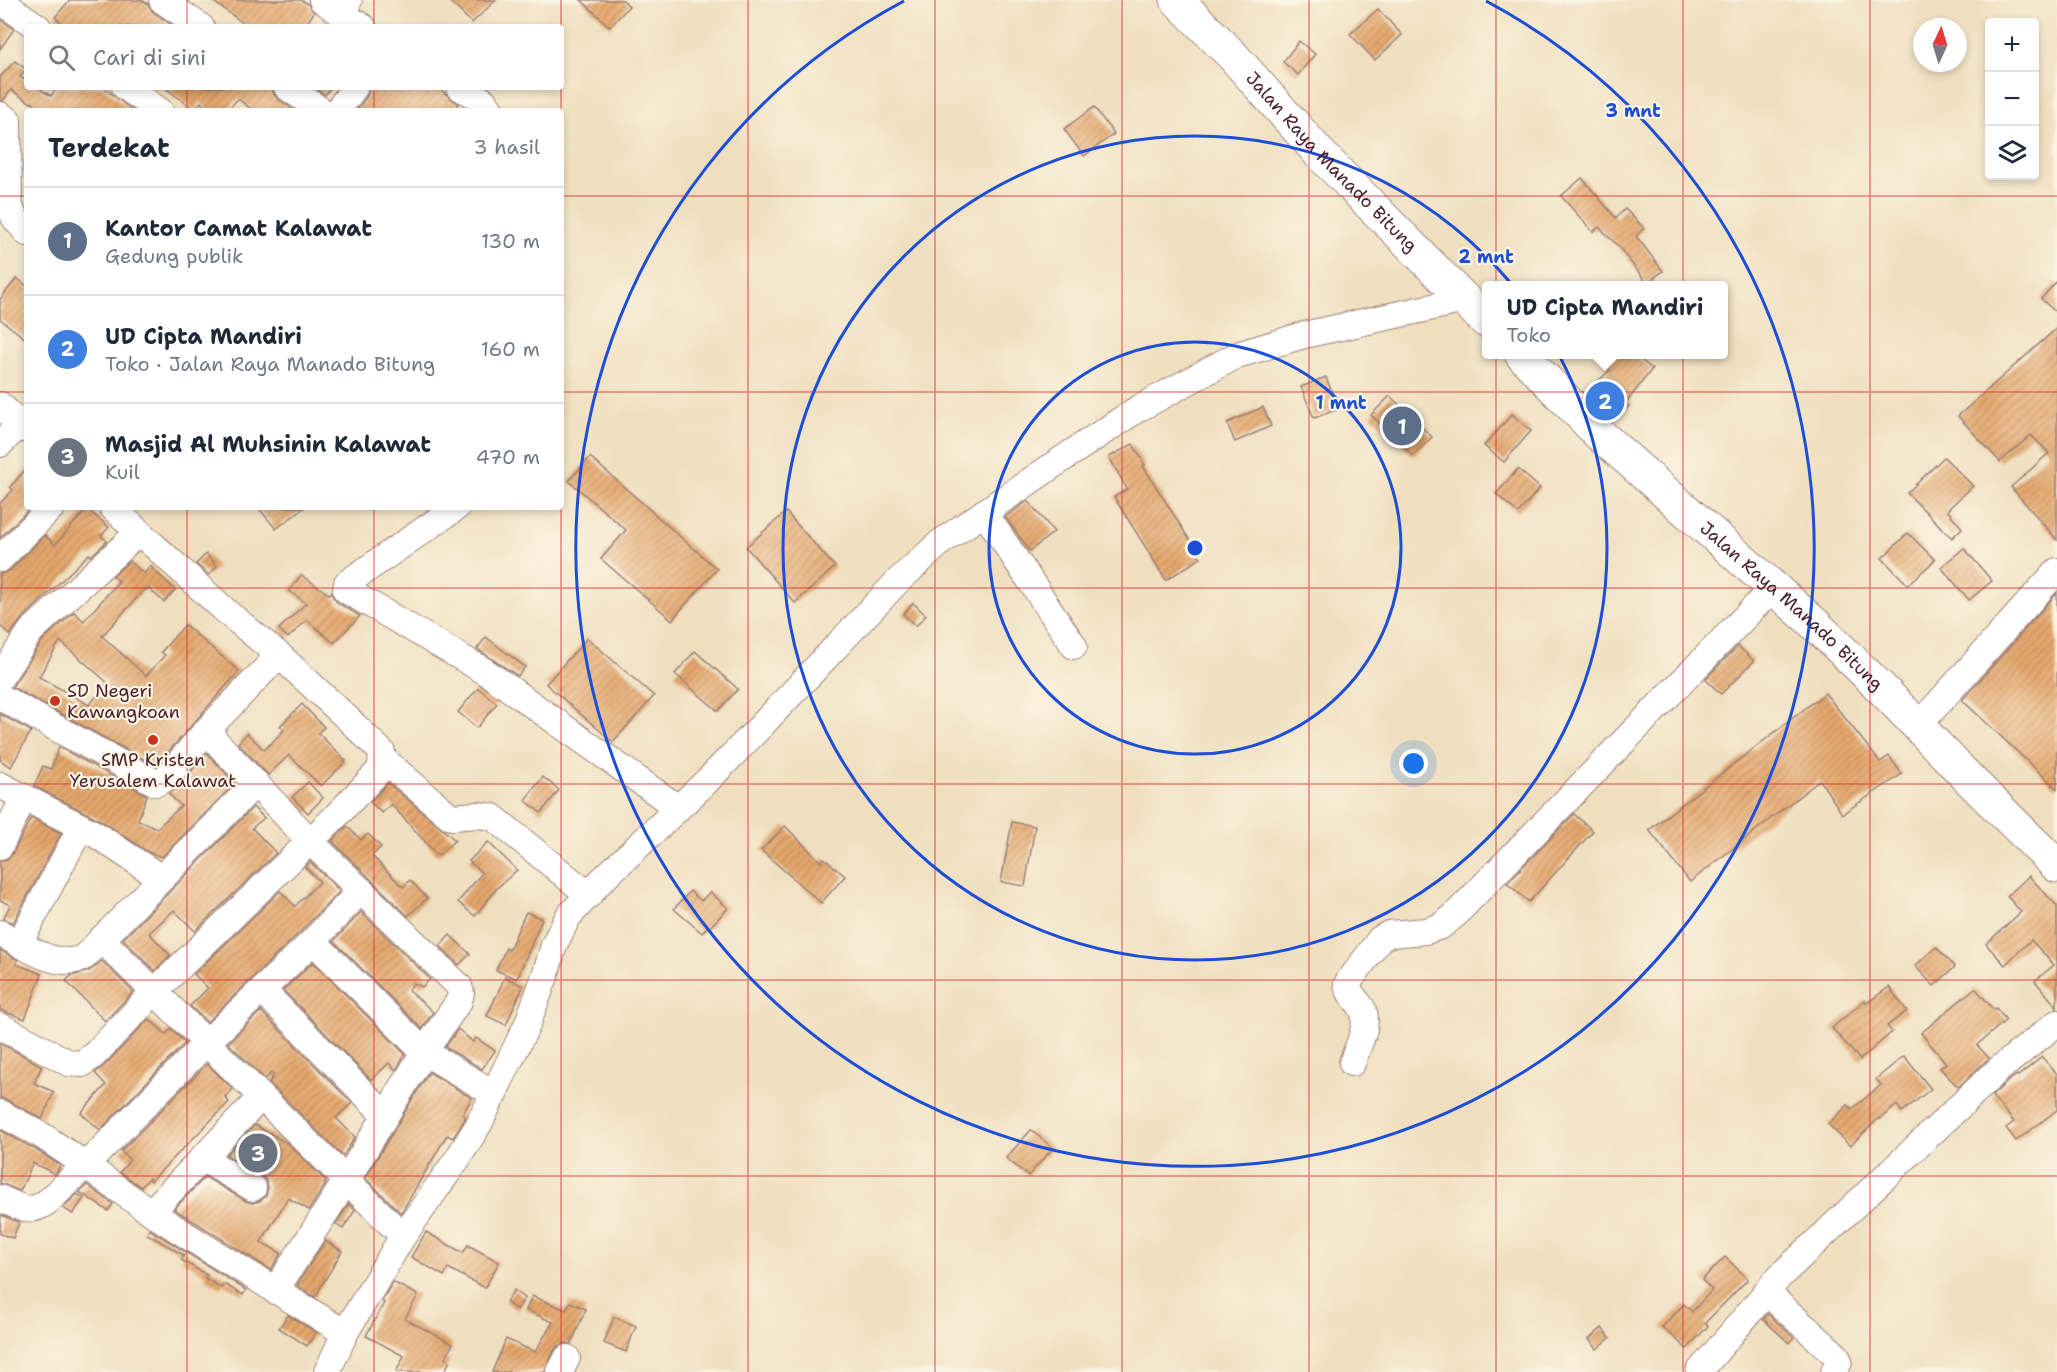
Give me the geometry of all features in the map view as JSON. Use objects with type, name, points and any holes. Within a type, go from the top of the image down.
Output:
[{"type":"highway","name":"Jalan Raya Manado Bitung","points":[[1177,0],[1233,56],[1320,154],[1476,310]]},
{"type":"highway","name":"Jalan Raya Manado Bitung","points":[[1526,359],[1599,434],[1816,625],[2057,866]]},
{"type":"street","points":[[162,0],[197,24]]},
{"type":"street","points":[[0,1],[34,24]]},
{"type":"street","points":[[129,90],[156,108]]},
{"type":"street","points":[[292,90],[318,108]]},
{"type":"street","points":[[339,108],[353,90]]},
{"type":"street","points":[[464,90],[484,101],[489,108]]},
{"type":"street","points":[[12,123],[9,203],[14,217],[24,229]]},
{"type":"street","points":[[327,1372],[345,1333],[403,1236],[458,1158],[495,1094],[527,1025],[554,945],[568,917],[762,725],[898,581],[940,542],[1136,410],[1237,355],[1304,335],[1476,310]]},
{"type":"street","points":[[0,405],[24,427],[0,444]]},
{"type":"street","points":[[0,559],[49,510]]},
{"type":"street","points":[[115,510],[229,614],[279,655],[345,716],[381,752],[383,759],[451,817],[478,815],[493,817],[589,895]]},
{"type":"street","points":[[454,510],[347,583],[346,590],[486,672],[678,808]]},
{"type":"street","points":[[984,512],[1074,646]]},
{"type":"street","points":[[0,678],[31,631],[139,532]]},
{"type":"street","points":[[1918,726],[2057,571]]},
{"type":"street","points":[[1352,1063],[1364,1028],[1364,1011],[1349,991],[1347,984],[1380,939],[1389,934],[1426,931],[1441,926],[1454,916],[1773,588]]},
{"type":"street","points":[[0,697],[156,783],[165,779],[279,655]]},
{"type":"street","points":[[207,731],[310,841],[459,986],[461,993],[459,1001],[424,1052],[275,1291]]},
{"type":"street","points":[[0,1026],[69,1064],[82,1064],[94,1055],[155,991],[310,841],[378,772],[383,759]]},
{"type":"street","points":[[81,827],[10,938],[39,955],[69,962],[84,957],[255,783]]},
{"type":"street","points":[[0,785],[81,827],[161,878]]},
{"type":"street","points":[[0,846],[24,798]]},
{"type":"street","points":[[0,1198],[20,1207],[35,1209],[48,1204],[206,1043],[313,941],[361,890]]},
{"type":"street","points":[[101,939],[403,1236]]},
{"type":"street","points":[[313,941],[424,1052],[495,1094]]},
{"type":"street","points":[[263,991],[386,1115]]},
{"type":"street","points":[[1699,1372],[1766,1292],[1805,1251],[1998,1070],[2057,1023]]},
{"type":"street","points":[[152,1211],[261,1097]]},
{"type":"street","points":[[0,1113],[41,1136],[275,1291],[345,1333]]},
{"type":"street","points":[[202,1158],[253,1188]]},
{"type":"street","points":[[1766,1292],[1837,1356],[1838,1367],[1834,1372]]},
{"type":"building","points":[[70,0],[142,0],[153,12],[171,24],[63,24],[55,17]]},
{"type":"building","points":[[211,0],[301,0],[308,4],[314,12],[307,24],[245,24]]},
{"type":"building","points":[[448,0],[496,0],[472,23]]},
{"type":"building","points":[[581,0],[623,0],[629,6],[610,27]]},
{"type":"building","points":[[1378,9],[1402,35],[1375,60],[1350,34]]},
{"type":"building","points":[[0,19],[14,29],[0,49]]},
{"type":"building","points":[[1299,41],[1315,54],[1298,75],[1283,62]]},
{"type":"building","points":[[15,61],[24,68],[20,77],[24,79],[24,90],[42,90],[51,96],[55,90],[107,90],[129,108],[39,108],[11,90],[3,101],[0,100],[0,77]]},
{"type":"building","points":[[168,90],[273,90],[278,99],[291,108],[250,108],[238,99],[229,108],[206,108],[201,102],[196,108],[192,108]]},
{"type":"building","points":[[318,90],[329,90],[325,95]]},
{"type":"building","points":[[369,90],[441,90],[458,104],[455,108],[358,108]]},
{"type":"building","points":[[1094,107],[1114,134],[1084,156],[1064,129]]},
{"type":"building","points":[[1582,178],[1616,218],[1625,209],[1644,228],[1636,236],[1663,271],[1650,281],[1645,281],[1618,246],[1599,227],[1593,232],[1561,196]]},
{"type":"building","points":[[17,278],[24,284],[24,338],[0,319],[0,299]]},
{"type":"building","points":[[2057,281],[2057,313],[2041,299]]},
{"type":"building","points":[[2057,328],[2057,540],[2011,487],[2049,453],[2031,435],[2000,462],[1958,416]]},
{"type":"building","points":[[1608,359],[1640,359],[1652,369],[1626,403],[1629,406],[1612,420],[1585,393],[1610,370],[1604,365]]},
{"type":"building","points":[[1326,377],[1338,409],[1314,418],[1301,387]]},
{"type":"building","points":[[1390,396],[1432,437],[1413,456],[1371,415]]},
{"type":"building","points":[[1263,407],[1271,426],[1235,442],[1227,423]]},
{"type":"building","points":[[1512,414],[1531,431],[1504,462],[1484,446]]},
{"type":"building","points":[[1133,444],[1145,465],[1143,466],[1201,558],[1166,580],[1114,497],[1127,489],[1109,457]]},
{"type":"building","points":[[590,457],[717,569],[672,620],[601,559],[626,530],[569,481]]},
{"type":"building","points":[[1944,457],[1973,486],[1947,510],[1962,528],[1952,538],[1907,493]]},
{"type":"building","points":[[1518,469],[1540,488],[1518,513],[1496,494]]},
{"type":"building","points":[[24,471],[24,510],[27,511],[0,538],[0,503],[13,490],[10,487]]},
{"type":"building","points":[[1028,501],[1054,532],[1030,551],[1005,517]]},
{"type":"building","points":[[86,510],[109,527],[101,536],[107,541],[91,556],[89,554],[21,620],[10,635],[0,626],[0,574],[11,570],[45,535],[55,545]]},
{"type":"building","points":[[260,510],[301,510],[276,529]]},
{"type":"building","points":[[786,512],[835,567],[795,603],[746,547]]},
{"type":"building","points":[[1908,533],[1935,560],[1908,585],[1882,558]]},
{"type":"building","points":[[1964,548],[1992,581],[1969,600],[1941,567]]},
{"type":"building","points":[[206,554],[217,566],[209,575],[196,564]]},
{"type":"building","points":[[129,561],[144,574],[150,566],[175,590],[164,602],[148,588],[145,589],[102,636],[146,676],[165,655],[161,652],[185,625],[239,671],[156,766],[12,687],[42,641],[74,612],[84,621],[119,581],[113,576]],"holes":[[[60,641],[108,683],[89,705],[39,677]]]},
{"type":"building","points":[[301,575],[329,594],[332,592],[338,603],[360,616],[334,643],[307,620],[288,638],[279,629],[306,603],[289,591]]},
{"type":"building","points":[[2057,593],[2057,789],[1962,700]]},
{"type":"building","points":[[913,603],[926,615],[916,626],[903,614]]},
{"type":"building","points":[[486,637],[525,667],[518,676],[477,649]]},
{"type":"building","points":[[587,638],[654,696],[613,742],[546,684]]},
{"type":"building","points":[[1738,646],[1754,661],[1721,694],[1705,679]]},
{"type":"building","points":[[695,651],[738,689],[718,711],[675,674]]},
{"type":"building","points":[[478,688],[497,703],[477,728],[458,712]]},
{"type":"building","points":[[1825,693],[1880,762],[1889,756],[1902,774],[1842,814],[1820,780],[1690,882],[1649,830]]},
{"type":"building","points":[[302,704],[324,727],[318,733],[346,761],[321,786],[289,755],[268,775],[238,743],[247,733],[264,750],[284,730],[280,726]]},
{"type":"building","points":[[0,714],[31,731],[11,767],[0,760]]},
{"type":"building","points":[[59,747],[147,795],[138,820],[157,828],[181,806],[169,794],[207,753],[235,783],[162,857],[148,852],[102,821],[34,786],[43,766],[51,769]]},
{"type":"building","points":[[543,777],[559,790],[541,813],[525,800]]},
{"type":"building","points":[[308,782],[323,798],[308,813],[292,797]]},
{"type":"building","points":[[388,783],[455,840],[438,856],[391,804],[382,813],[370,802]]},
{"type":"building","points":[[253,807],[264,818],[252,828],[276,853],[195,931],[174,910],[149,933],[170,955],[155,971],[123,939]]},
{"type":"building","points":[[1574,814],[1593,831],[1529,902],[1507,883]]},
{"type":"building","points":[[31,818],[61,833],[13,923],[3,919],[10,905],[0,900],[0,861],[8,859],[13,853]]},
{"type":"building","points":[[1012,822],[1035,826],[1025,886],[1001,882]]},
{"type":"building","points":[[347,826],[361,840],[368,834],[381,847],[372,856],[403,887],[410,880],[427,898],[408,916],[332,841]]},
{"type":"building","points":[[785,826],[821,862],[824,858],[845,876],[821,903],[761,850]]},
{"type":"building","points":[[488,842],[517,870],[497,888],[475,916],[458,902],[482,873],[469,861]]},
{"type":"building","points":[[310,862],[340,891],[207,1022],[190,1006],[208,988],[194,974],[280,891],[295,906],[320,882],[305,867]]},
{"type":"building","points":[[2029,876],[2057,906],[2057,1007],[2035,981],[2054,965],[2031,940],[2005,965],[1986,944],[2021,912],[2007,896]]},
{"type":"building","points":[[690,891],[701,901],[710,892],[728,908],[702,933],[674,909]]},
{"type":"building","points":[[361,912],[430,979],[422,987],[413,983],[409,990],[433,1012],[422,1029],[334,941]]},
{"type":"building","points":[[526,912],[542,919],[517,979],[496,970],[506,948],[509,950]]},
{"type":"building","points":[[450,935],[470,954],[459,965],[440,946]]},
{"type":"building","points":[[1936,947],[1955,967],[1934,986],[1915,966]]},
{"type":"building","points":[[0,950],[18,960],[16,964],[42,974],[25,1019],[0,1010]]},
{"type":"building","points":[[102,961],[133,992],[105,1021],[66,981],[71,976],[89,971]]},
{"type":"building","points":[[313,962],[405,1054],[396,1070],[389,1063],[371,1080],[283,990]]},
{"type":"building","points":[[505,977],[523,986],[506,1025],[487,1016]]},
{"type":"building","points":[[1889,987],[1907,1011],[1887,1026],[1892,1032],[1860,1060],[1832,1028],[1865,1000],[1867,1003]]},
{"type":"building","points":[[1975,988],[2006,1020],[1977,1045],[1989,1058],[1958,1087],[1940,1068],[1946,1063],[1921,1033]]},
{"type":"building","points":[[261,1011],[352,1103],[336,1118],[355,1137],[343,1156],[269,1083],[274,1075],[271,1073],[265,1079],[228,1043]]},
{"type":"building","points":[[149,1019],[166,1034],[171,1029],[185,1043],[100,1130],[81,1113],[106,1085],[95,1073]]},
{"type":"building","points":[[458,1029],[473,1042],[476,1038],[495,1051],[482,1069],[445,1047]]},
{"type":"building","points":[[0,1043],[42,1066],[34,1083],[54,1092],[42,1119],[0,1098]]},
{"type":"building","points":[[1904,1056],[1931,1089],[1902,1112],[1897,1105],[1879,1118],[1850,1146],[1828,1124],[1848,1105],[1852,1109],[1881,1085],[1876,1079]]},
{"type":"building","points":[[2042,1057],[2057,1074],[2057,1110],[2016,1141],[2006,1128],[2014,1122],[1992,1096],[2007,1082]]},
{"type":"building","points":[[207,1064],[233,1089],[225,1097],[229,1102],[151,1181],[149,1178],[141,1187],[120,1172],[130,1160],[121,1151]]},
{"type":"building","points":[[429,1072],[472,1098],[462,1114],[466,1117],[453,1138],[447,1135],[401,1213],[365,1178]]},
{"type":"building","points":[[255,1125],[287,1143],[326,1181],[309,1210],[288,1198],[261,1242],[281,1253],[271,1270],[174,1209],[205,1177],[252,1203],[266,1196],[268,1188],[266,1180],[226,1155]]},
{"type":"building","points":[[0,1130],[60,1165],[57,1172],[55,1174],[33,1163],[20,1191],[0,1183]]},
{"type":"building","points":[[1031,1130],[1053,1148],[1028,1176],[1006,1158]]},
{"type":"building","points":[[87,1185],[113,1204],[108,1211],[79,1192]]},
{"type":"building","points":[[77,1194],[84,1198],[73,1214],[63,1208]]},
{"type":"building","points":[[349,1204],[355,1210],[343,1229],[336,1224]]},
{"type":"building","points":[[1,1215],[19,1222],[13,1238],[0,1234]]},
{"type":"building","points":[[149,1229],[246,1290],[243,1295],[224,1284],[221,1288],[205,1278],[207,1275],[181,1260],[184,1255],[147,1234]]},
{"type":"building","points":[[426,1232],[463,1253],[468,1245],[499,1262],[485,1288],[448,1268],[444,1276],[411,1257]]},
{"type":"building","points":[[325,1241],[342,1251],[315,1297],[297,1285]]},
{"type":"building","points":[[1725,1257],[1748,1279],[1705,1323],[1708,1326],[1687,1349],[1662,1327],[1684,1304],[1692,1312],[1712,1290],[1702,1280]]},
{"type":"building","points":[[393,1282],[418,1295],[405,1319],[453,1344],[445,1358],[450,1361],[444,1372],[396,1372],[404,1356],[366,1336]]},
{"type":"building","points":[[514,1290],[525,1298],[517,1310],[506,1302]]},
{"type":"building","points":[[532,1296],[566,1310],[570,1302],[586,1309],[571,1344],[558,1346],[545,1372],[492,1372],[506,1339],[535,1352],[553,1322],[526,1310]]},
{"type":"building","points":[[1768,1314],[1794,1338],[1789,1343],[1763,1319]]},
{"type":"building","points":[[288,1315],[316,1332],[307,1346],[279,1328]]},
{"type":"building","points":[[614,1317],[636,1326],[626,1352],[604,1343]]},
{"type":"building","points":[[1602,1328],[1610,1338],[1597,1349],[1589,1339]]},
{"type":"place","name":"UD Cipta Mandiri","points":[[1605,401]]},
{"type":"place","name":"Kantor Camat Kalawat","points":[[1402,426]]},
{"type":"place","name":"SD Negeri Kawangkoan","points":[[55,701]]},
{"type":"place","name":"SMP Kristen Yerusalem Kalawat","points":[[153,740]]},
{"type":"place","name":"Masjid Al Muhsinin Kalawat","points":[[258,1153]]}]
